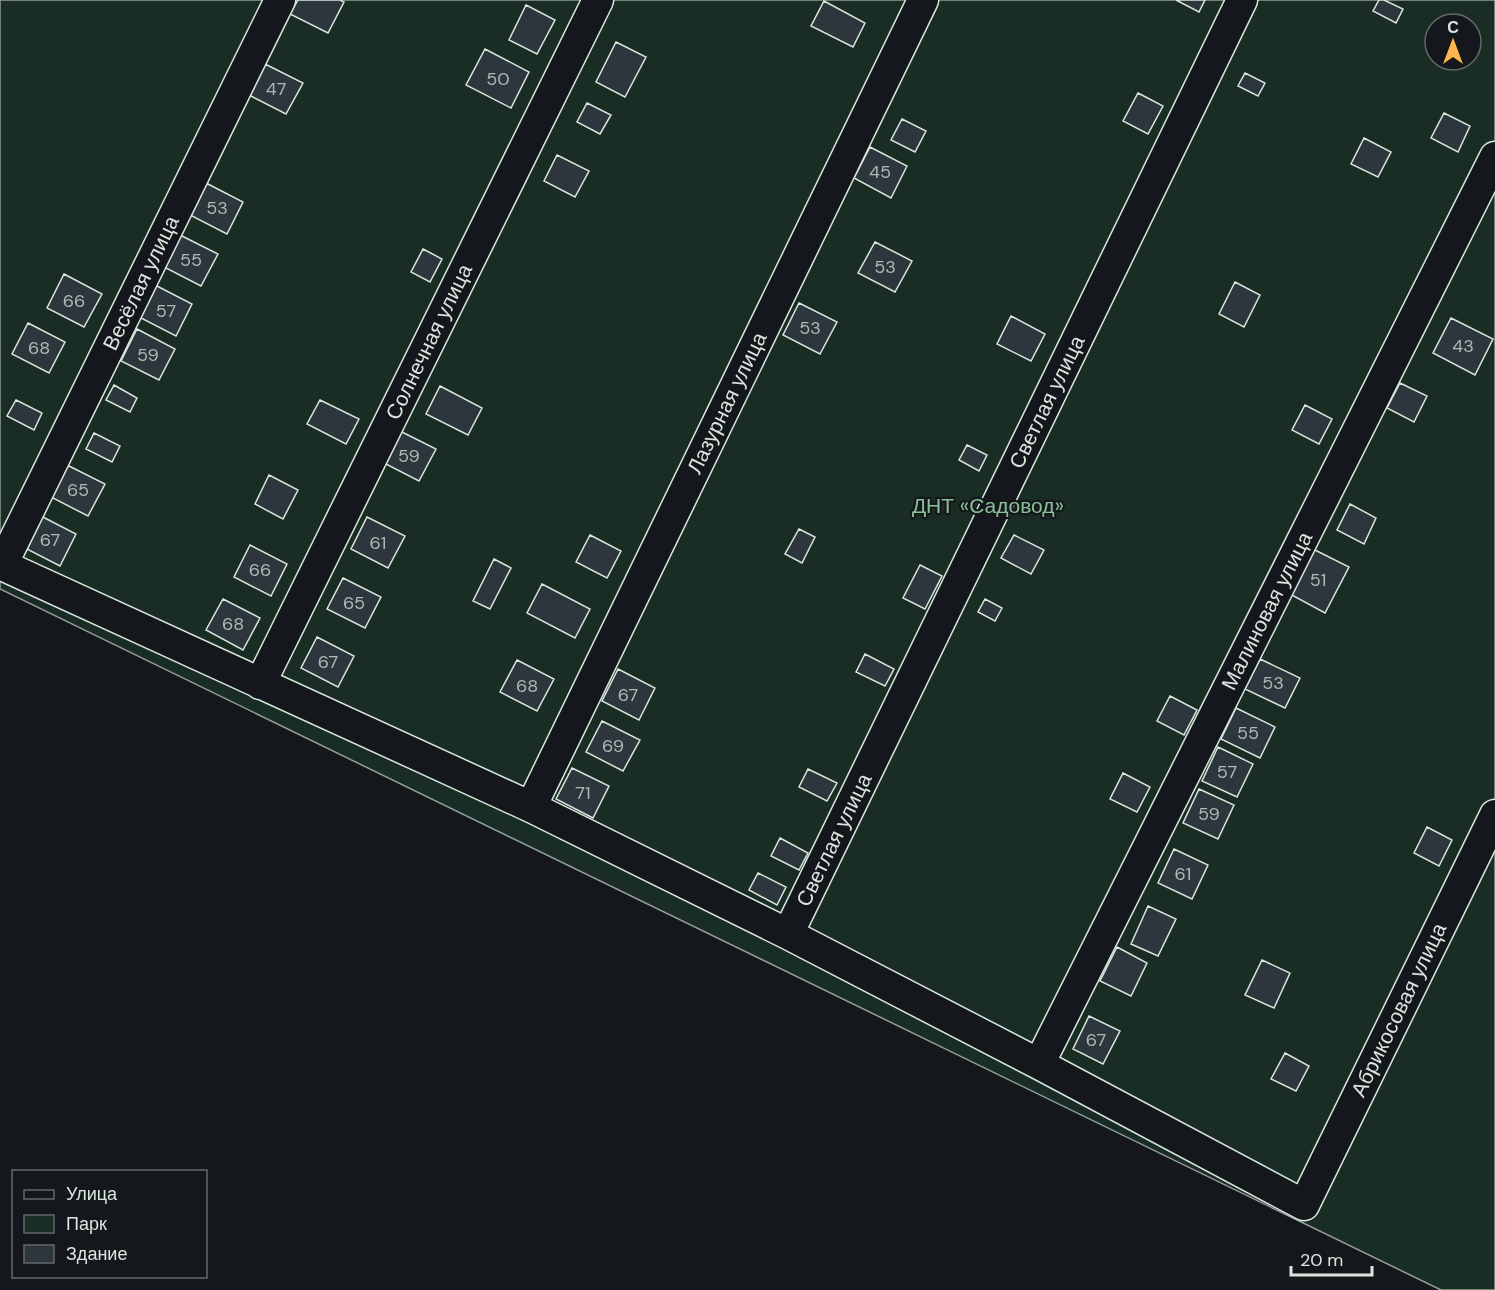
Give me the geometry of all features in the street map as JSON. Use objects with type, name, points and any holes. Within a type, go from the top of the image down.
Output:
[{"type":"street","name":"Весёлая улица","points":[[1,565],[280,0]]},
{"type":"street","name":"Солнечная улица","points":[[260,684],[598,0]]},
{"type":"street","name":"Лазурная улица","points":[[531,807],[923,0]]},
{"type":"street","name":"Светлая улица","points":[[788,934],[1242,0]]},
{"type":"street","name":"Малиновая улица","points":[[1040,1064],[1495,158]]},
{"type":"street","points":[[1,565],[531,807],[788,934],[1040,1064]]},
{"type":"street","name":"Абрикосовая улица","points":[[1040,1064],[1304,1205],[1495,815]]},
{"type":"green space","name":"ДНТ «Садовод»","points":[[0,0],[1495,0],[1495,1290],[1441,1290],[0,589]]},
{"type":"building","points":[[298,0],[340,0],[344,2],[328,33],[290,14]]},
{"type":"building","points":[[1176,0],[1205,0],[1199,12]]},
{"type":"building","points":[[1379,0],[1403,9],[1396,23],[1373,11]]},
{"type":"building","points":[[824,1],[865,23],[853,47],[811,26]]},
{"type":"building","points":[[526,5],[555,20],[537,54],[509,40]]},
{"type":"building","points":[[616,42],[646,57],[625,97],[596,82]]},
{"type":"building","points":[[485,49],[529,72],[511,108],[466,85]]},
{"type":"building","points":[[265,64],[303,83],[286,114],[249,95]]},
{"type":"building","points":[[1245,73],[1265,83],[1258,96],[1238,86]]},
{"type":"building","points":[[1138,93],[1163,106],[1148,134],[1123,121]]},
{"type":"building","points":[[587,103],[611,115],[600,134],[577,122]]},
{"type":"building","points":[[1444,113],[1470,126],[1458,152],[1431,138]]},
{"type":"building","points":[[902,119],[926,131],[915,152],[891,140]]},
{"type":"building","points":[[1364,138],[1391,152],[1378,177],[1351,164]]},
{"type":"building","points":[[870,147],[907,166],[891,198],[854,178]]},
{"type":"building","points":[[557,155],[589,171],[575,197],[544,181]]},
{"type":"building","points":[[206,183],[243,202],[227,234],[190,215]]},
{"type":"building","points":[[180,235],[218,254],[201,286],[164,267]]},
{"type":"building","points":[[875,242],[912,261],[895,292],[858,273]]},
{"type":"building","points":[[423,249],[442,259],[430,282],[411,272]]},
{"type":"building","points":[[64,274],[102,294],[84,327],[47,308]]},
{"type":"building","points":[[1235,282],[1260,295],[1244,327],[1219,314]]},
{"type":"building","points":[[155,285],[192,304],[176,336],[139,317]]},
{"type":"building","points":[[799,303],[837,322],[820,354],[783,335]]},
{"type":"building","points":[[1011,316],[1045,334],[1031,361],[997,344]]},
{"type":"building","points":[[1451,318],[1493,339],[1475,375],[1433,353]]},
{"type":"building","points":[[28,323],[65,342],[49,373],[12,354]]},
{"type":"building","points":[[137,329],[175,349],[159,380],[121,361]]},
{"type":"building","points":[[1400,383],[1427,396],[1414,422],[1387,408]]},
{"type":"building","points":[[114,385],[137,398],[130,412],[106,400]]},
{"type":"building","points":[[440,386],[482,408],[468,435],[426,414]]},
{"type":"building","points":[[16,400],[42,413],[34,430],[7,416]]},
{"type":"building","points":[[320,400],[359,419],[346,444],[307,424]]},
{"type":"building","points":[[1305,405],[1332,419],[1319,444],[1292,430]]},
{"type":"building","points":[[398,430],[436,449],[419,481],[382,462]]},
{"type":"building","points":[[94,433],[120,446],[112,462],[86,449]]},
{"type":"building","points":[[967,445],[987,455],[979,471],[959,460]]},
{"type":"building","points":[[67,465],[105,484],[88,516],[51,497]]},
{"type":"building","points":[[269,475],[298,490],[283,519],[255,504]]},
{"type":"building","points":[[1350,504],[1376,518],[1364,544],[1337,530]]},
{"type":"building","points":[[39,515],[76,534],[60,566],[23,547]]},
{"type":"building","points":[[367,517],[405,536],[388,568],[351,549]]},
{"type":"building","points":[[799,529],[815,537],[802,563],[785,554]]},
{"type":"building","points":[[590,535],[621,551],[607,578],[576,562]]},
{"type":"building","points":[[1014,535],[1044,550],[1031,574],[1001,558]]},
{"type":"building","points":[[250,545],[287,564],[271,596],[234,577]]},
{"type":"building","points":[[1311,548],[1349,567],[1325,613],[1288,593]]},
{"type":"building","points":[[494,559],[511,568],[490,609],[473,601]]},
{"type":"building","points":[[920,565],[942,576],[925,609],[903,598]]},
{"type":"building","points":[[343,578],[381,597],[365,628],[327,609]]},
{"type":"building","points":[[542,584],[590,609],[575,638],[527,613]]},
{"type":"building","points":[[223,599],[260,618],[243,650],[206,630]]},
{"type":"building","points":[[985,599],[1002,608],[995,621],[978,612]]},
{"type":"building","points":[[317,637],[354,656],[338,687],[301,668]]},
{"type":"building","points":[[865,654],[894,669],[885,686],[856,672]]},
{"type":"building","points":[[1260,659],[1300,678],[1285,708],[1245,689]]},
{"type":"building","points":[[517,660],[554,679],[537,711],[500,692]]},
{"type":"building","points":[[618,669],[655,688],[639,720],[602,701]]},
{"type":"building","points":[[1170,696],[1197,710],[1184,735],[1157,721]]},
{"type":"building","points":[[1236,708],[1275,727],[1260,758],[1221,739]]},
{"type":"building","points":[[602,721],[640,740],[623,771],[586,752]]},
{"type":"building","points":[[1218,747],[1253,764],[1237,797],[1202,781]]},
{"type":"building","points":[[572,768],[609,786],[593,818],[556,799]]},
{"type":"building","points":[[808,769],[837,783],[827,801],[799,787]]},
{"type":"building","points":[[1123,773],[1150,787],[1137,812],[1110,799]]},
{"type":"building","points":[[1199,789],[1234,805],[1218,839],[1183,823]]},
{"type":"building","points":[[1427,827],[1452,840],[1439,866],[1414,853]]},
{"type":"building","points":[[780,838],[808,853],[799,870],[771,856]]},
{"type":"building","points":[[1174,849],[1208,865],[1192,899],[1158,883]]},
{"type":"building","points":[[758,873],[786,887],[777,905],[749,890]]},
{"type":"building","points":[[1148,906],[1176,919],[1158,956],[1131,944]]},
{"type":"building","points":[[1117,947],[1147,963],[1131,996],[1100,981]]},
{"type":"building","points":[[1262,960],[1290,973],[1274,1008],[1245,995]]},
{"type":"building","points":[[1089,1016],[1120,1031],[1103,1064],[1073,1049]]},
{"type":"building","points":[[1285,1053],[1309,1066],[1296,1091],[1271,1079]]}]
